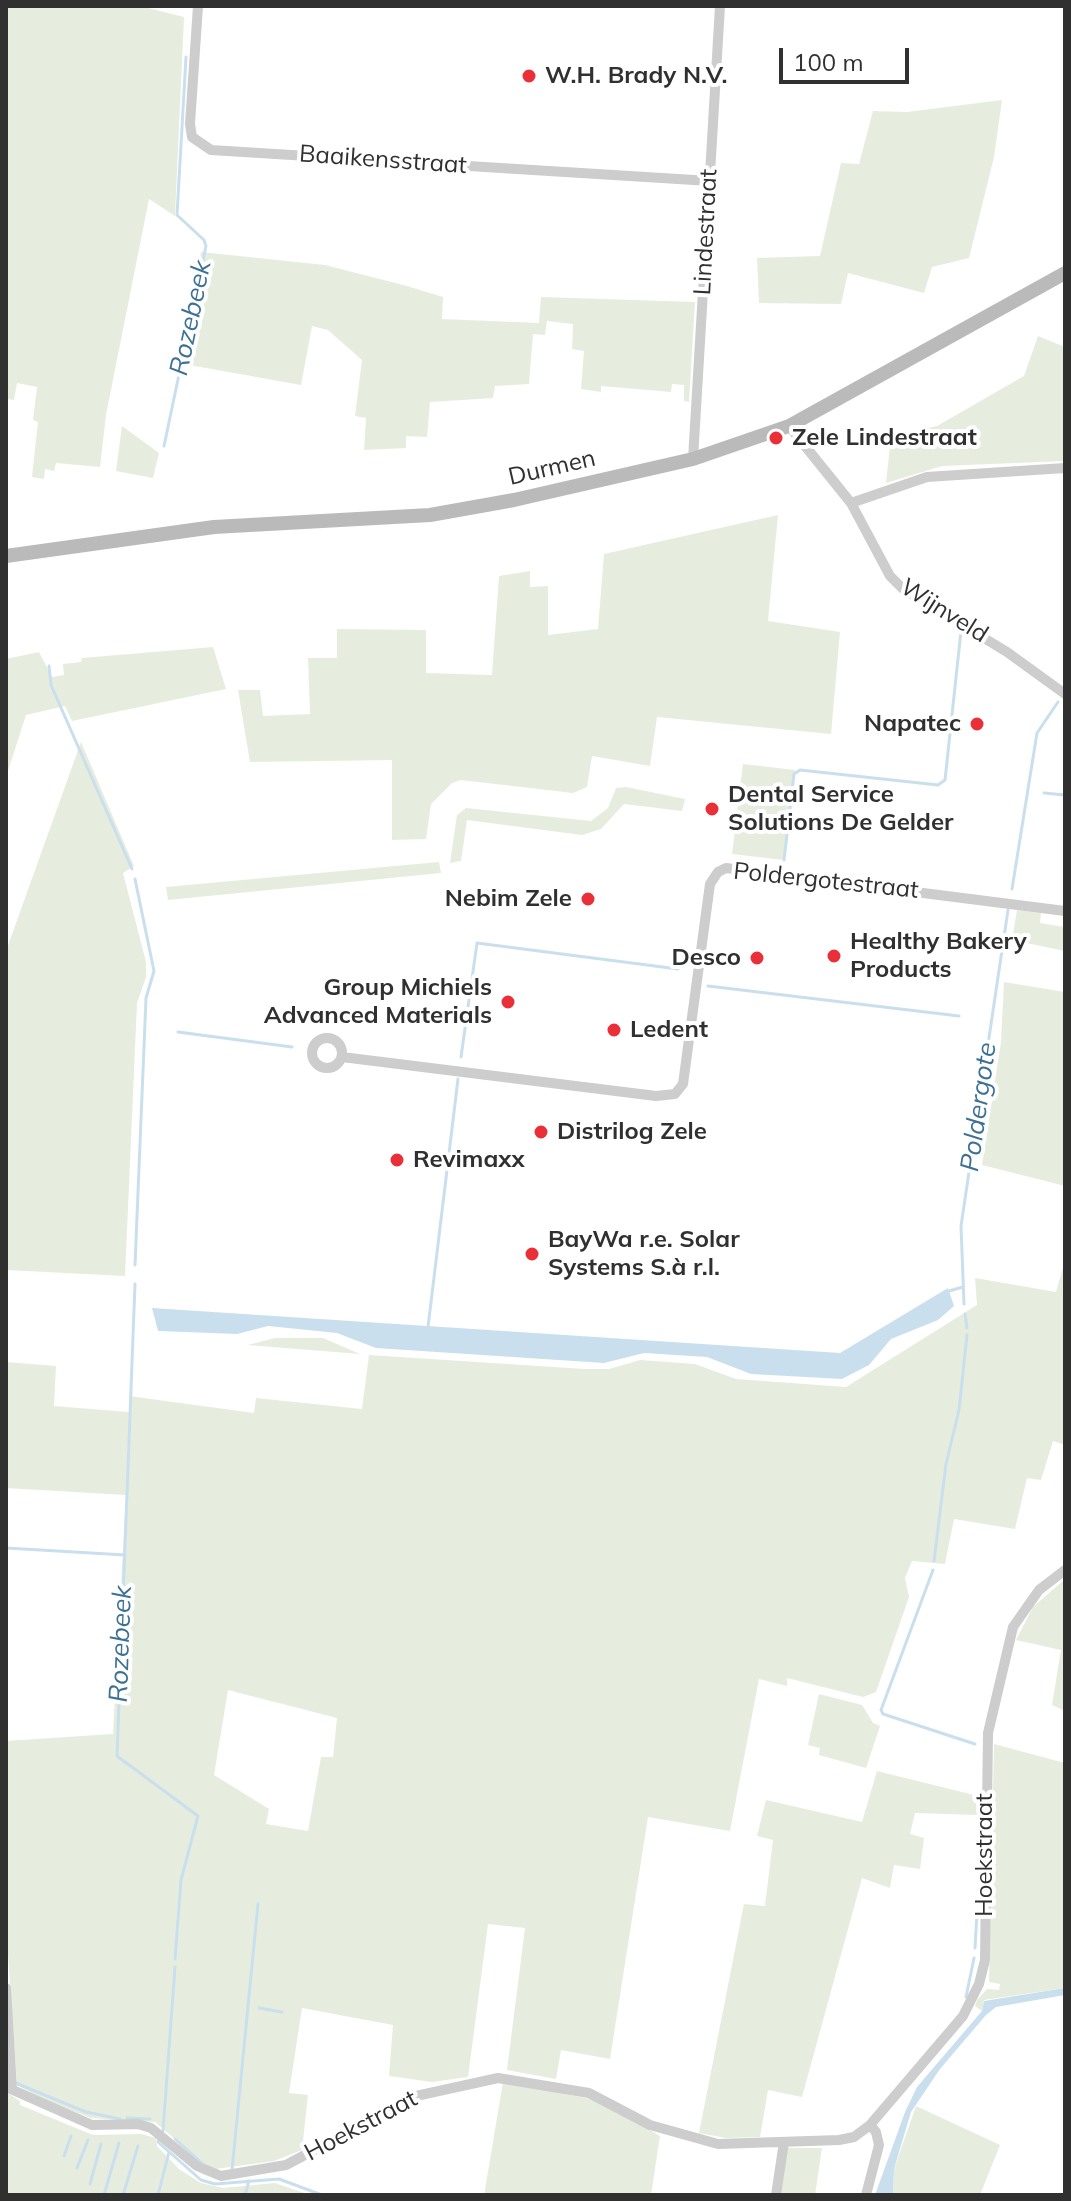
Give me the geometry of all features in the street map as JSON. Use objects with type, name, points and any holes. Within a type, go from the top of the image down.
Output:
[{"type":"street","name":"Baaikensstraat","points":[[198,6],[190,124],[192,137],[211,150],[710,181]]},
{"type":"street","name":"Lindestraat","points":[[693,459],[720,6]]},
{"type":"street","name":"Durmen","points":[[6,556],[214,527],[433,514],[514,500],[693,459],[789,426],[1065,273]]},
{"type":"street","name":"Wijnveld","points":[[789,426],[851,503],[890,576],[902,588],[1007,652],[1065,694]]},
{"type":"street","points":[[851,503],[927,477],[1065,468]]},
{"type":"street","name":"Poldergotestraat","points":[[342,1057],[656,1096],[675,1094],[683,1084],[710,884],[718,872],[726,868],[1065,911]]},
{"type":"street","name":"Hoekstraat","points":[[9,2088],[92,2125],[138,2124],[151,2128],[197,2166],[221,2176],[286,2165],[416,2096],[498,2078],[589,2093],[650,2125],[718,2144],[854,2137],[870,2125],[963,2016],[979,1984],[985,1960],[986,1746],[998,1682],[1008,1640],[1021,1614],[1039,1590],[1065,1570]]},
{"type":"street","points":[[6,1988],[9,2088]]},
{"type":"street","points":[[866,2195],[879,2145],[876,2132],[870,2125]]},
{"type":"street","points":[[776,2195],[784,2142]]},
{"type":"green space","points":[[6,6],[140,6],[184,17],[175,216],[149,199],[106,415],[100,467],[56,463],[54,471],[45,469],[44,479],[32,477],[38,422],[33,420],[37,387],[17,383],[14,400],[7,399],[6,402]]},
{"type":"green space","points":[[1002,100],[994,157],[969,258],[932,267],[924,293],[848,273],[841,304],[759,303],[757,258],[820,256],[841,163],[859,164],[873,111],[907,112]]},
{"type":"green space","points":[[201,252],[325,265],[407,286],[443,297],[442,319],[539,323],[541,297],[695,302],[689,402],[684,401],[684,385],[672,384],[671,392],[601,386],[601,392],[581,389],[584,351],[572,349],[573,324],[547,321],[545,335],[533,334],[529,384],[495,386],[493,398],[430,402],[427,437],[406,436],[406,448],[364,450],[366,418],[355,416],[362,360],[328,330],[312,326],[301,385],[178,363]]},
{"type":"green space","points":[[1038,336],[1065,347],[1065,461],[942,466],[886,483],[891,437],[937,426],[1024,376]]},
{"type":"green space","points":[[122,426],[159,453],[153,478],[116,471]]},
{"type":"green space","points":[[778,515],[768,621],[840,632],[831,734],[657,717],[650,766],[592,756],[587,787],[573,793],[461,780],[452,783],[431,804],[426,839],[392,840],[392,760],[250,762],[238,690],[260,690],[263,716],[310,714],[308,658],[337,658],[337,629],[426,630],[426,673],[492,675],[499,576],[530,571],[530,587],[548,586],[548,635],[598,629],[604,554]]},
{"type":"green space","points":[[213,647],[226,689],[72,721],[65,706],[26,715],[6,777],[6,659],[39,652],[52,677],[64,675],[63,664],[81,662],[82,658]]},
{"type":"green space","points":[[81,742],[134,866],[123,873],[146,962],[146,977],[137,1003],[125,1276],[6,1270],[6,951]]},
{"type":"green space","points":[[743,764],[795,770],[784,860],[732,854]]},
{"type":"green space","points":[[626,787],[685,799],[682,811],[624,804],[601,829],[582,835],[467,820],[461,861],[450,863],[457,815],[466,808],[591,821],[608,808],[616,788]]},
{"type":"green space","points":[[439,862],[441,873],[168,900],[166,887]]},
{"type":"green space","points":[[1017,910],[1041,913],[1040,923],[1065,927],[1065,951],[1012,940]]},
{"type":"green space","points":[[1004,982],[1065,992],[1065,1186],[982,1165],[1001,1042]]},
{"type":"green space","points":[[1065,1261],[1065,1445],[1053,1441],[1041,1480],[1027,1478],[1015,1529],[954,1519],[945,1564],[912,1561],[905,1578],[909,1597],[876,1692],[863,1697],[787,1678],[787,1686],[759,1679],[730,1831],[648,1817],[610,2059],[561,2050],[556,2079],[507,2070],[525,1928],[488,1924],[468,2077],[432,2082],[389,2076],[393,2025],[302,2008],[289,2093],[308,2095],[302,2150],[274,2161],[216,2169],[205,2165],[155,2122],[91,2118],[44,2100],[17,2085],[6,1925],[6,1741],[113,1734],[126,1495],[6,1488],[6,1362],[56,1366],[54,1406],[129,1412],[129,1396],[254,1413],[256,1398],[362,1409],[369,1355],[585,1369],[609,1369],[640,1360],[695,1364],[736,1379],[846,1387],[977,1305],[975,1278],[1056,1292]],"holes":[[[228,1690],[337,1718],[333,1757],[321,1757],[308,1831],[266,1824],[269,1809],[214,1775]]]},
{"type":"green space","points":[[275,1338],[323,1338],[360,1354],[248,1345]]},
{"type":"green space","points":[[1065,1579],[1065,1711],[1052,1705],[1061,1650],[1016,1640],[1033,1607]]},
{"type":"green space","points":[[819,1694],[862,1705],[873,1723],[880,1726],[866,1768],[819,1755],[820,1748],[808,1745]]},
{"type":"green space","points":[[994,1744],[1065,1763],[1065,1988],[984,2000],[982,2011],[975,2006],[977,2000],[987,1989],[999,1990],[1000,1984],[989,1982]]},
{"type":"green space","points":[[877,1771],[978,1796],[978,1815],[915,1813],[910,1834],[924,1838],[920,1869],[894,1865],[890,1888],[862,1878],[802,2097],[768,2090],[760,2137],[726,2138],[699,2133],[744,1904],[765,1906],[773,1840],[757,1836],[766,1800],[862,1822]]},
{"type":"green space","points":[[503,2082],[601,2101],[660,2136],[651,2195],[484,2195]]},
{"type":"green space","points":[[6,2092],[20,2101],[20,2105],[93,2135],[141,2134],[156,2138],[157,2146],[179,2169],[201,2183],[223,2188],[275,2183],[310,2195],[6,2195]]},
{"type":"green space","points":[[916,2106],[1000,2145],[980,2195],[893,2195],[894,2169]]},
{"type":"green space","points":[[786,2148],[822,2148],[815,2195],[779,2195]]},
{"type":"water","points":[[948,1288],[954,1306],[938,1320],[891,1339],[869,1365],[842,1379],[751,1374],[707,1357],[644,1353],[604,1363],[376,1348],[337,1333],[268,1326],[237,1334],[158,1331],[152,1308],[840,1353]]},
{"type":"water","points":[[1065,1988],[1065,1995],[996,2007],[986,2015],[940,2069],[911,2112],[894,2169],[893,2195],[875,2195],[917,2087],[982,2011],[984,2001]]},
{"type":"waterway","name":"Rozebeek","points":[[164,446],[206,246],[204,240],[177,215],[186,57]]},
{"type":"waterway","points":[[784,860],[794,774],[800,770],[938,785],[945,780],[961,631]]},
{"type":"waterway","name":"Rozebeek","points":[[49,666],[51,685],[132,869]]},
{"type":"waterway","name":"Poldergote","points":[[1012,889],[1037,733],[1058,702]]},
{"type":"waterway","points":[[1044,793],[1065,795]]},
{"type":"waterway","name":"Rozebeek","points":[[135,879],[154,971],[146,998],[135,1265]]},
{"type":"waterway","name":"Poldergote","points":[[964,1304],[961,1226],[1008,910]]},
{"type":"waterway","points":[[461,1057],[477,943],[678,969]]},
{"type":"waterway","points":[[708,986],[959,1016]]},
{"type":"waterway","points":[[178,1032],[292,1047]]},
{"type":"waterway","points":[[428,1327],[458,1079]]},
{"type":"waterway","name":"Rozebeek","points":[[135,1284],[117,1756],[198,1816],[181,1880],[175,1959]]},
{"type":"waterway","points":[[949,1291],[963,1287]]},
{"type":"waterway","name":"Poldergote","points":[[965,1314],[967,1328]]},
{"type":"waterway","name":"Poldergote","points":[[934,1561],[946,1464],[959,1410],[967,1335]]},
{"type":"waterway","points":[[6,1548],[125,1555]]},
{"type":"waterway","name":"Poldergote","points":[[933,1570],[881,1710],[883,1714],[975,1744]]},
{"type":"waterway","points":[[232,2170],[258,1904]]},
{"type":"waterway","name":"Poldergote","points":[[975,1948],[977,1913]]},
{"type":"waterway","name":"Poldergote","points":[[966,1997],[974,1958]]},
{"type":"waterway","name":"Rozebeek","points":[[163,2131],[175,1967]]},
{"type":"waterway","points":[[259,2008],[282,2012]]},
{"type":"waterway","points":[[6,2079],[86,2112],[120,2119]]},
{"type":"waterway","points":[[127,2118],[150,2119]]},
{"type":"waterway","points":[[64,2156],[71,2136]]},
{"type":"waterway","points":[[160,2138],[158,2142],[201,2180],[215,2184],[279,2179],[322,2195]]},
{"type":"waterway","points":[[175,2139],[202,2163]]},
{"type":"waterway","points":[[77,2168],[88,2140]]},
{"type":"waterway","points":[[104,2195],[119,2143]]},
{"type":"waterway","points":[[90,2184],[101,2144]]},
{"type":"waterway","points":[[123,2195],[138,2146]]},
{"type":"waterway","points":[[158,2195],[169,2152]]},
{"type":"waterway","points":[[245,2195],[249,2181]]},
{"type":"place","name":"W.H. Brady N.V.","points":[[529,76]]},
{"type":"place","name":"Zele Lindestraat","points":[[776,438]]},
{"type":"place","name":"Napatec","points":[[977,724]]},
{"type":"place","name":"Dental Service Solutions De Gelder","points":[[712,809]]},
{"type":"place","name":"Nebim Zele","points":[[588,899]]},
{"type":"place","name":"Healthy Bakery Products","points":[[834,956]]},
{"type":"place","name":"Desco","points":[[757,958]]},
{"type":"place","name":"Group Michiels Advanced Materials","points":[[508,1002]]},
{"type":"place","name":"Ledent","points":[[614,1030]]},
{"type":"place","name":"Distrilog Zele","points":[[541,1132]]},
{"type":"place","name":"Revimaxx","points":[[397,1160]]},
{"type":"place","name":"BayWa r.e. Solar Systems S.à r.l.","points":[[532,1254]]}]
